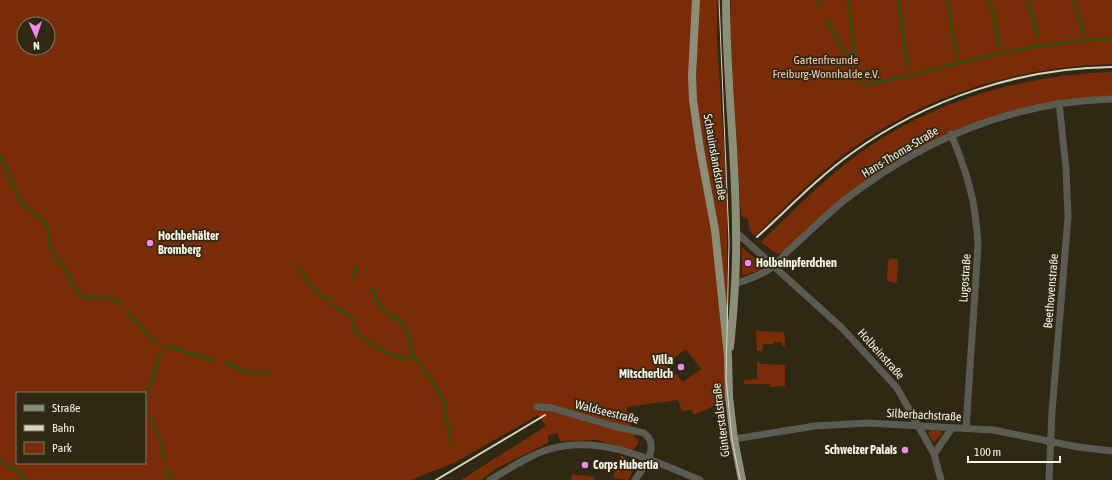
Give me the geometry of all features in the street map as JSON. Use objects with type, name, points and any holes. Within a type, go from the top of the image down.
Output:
[{"type":"main road","name":"Schauinslandstraße","points":[[696,0],[692,53],[693,100],[700,149],[715,230],[724,318]]},
{"type":"main road","name":"Schauinslandstraße","points":[[726,0],[727,57],[736,232]]},
{"type":"main road","name":"Günterstalstraße","points":[[728,356],[735,284],[736,232]]},
{"type":"main road","name":"Günterstalstraße","points":[[724,318],[728,356],[729,397],[734,439],[742,480]]},
{"type":"street","name":"Hans-Thoma-Straße","points":[[772,267],[839,205],[868,183],[912,154],[951,134],[1013,113],[1059,104],[1112,99]]},
{"type":"street","name":"Beethovenstraße","points":[[1049,480],[1068,217],[1066,168],[1059,104]]},
{"type":"street","name":"Lugostraße","points":[[951,134],[967,173],[972,190],[978,246],[966,428]]},
{"type":"street","name":"Holbeinstraße","points":[[736,232],[772,267],[797,287],[856,343],[897,388],[934,454],[941,480]]},
{"type":"street","points":[[735,284],[772,267]]},
{"type":"street","name":"Waldseestraße","points":[[537,407],[552,408],[613,426],[644,432],[648,436],[650,442],[649,460]]},
{"type":"street","name":"Silberbachstraße","points":[[734,439],[815,426],[868,423],[993,430],[1051,442],[1112,451]]},
{"type":"street","points":[[934,454],[952,428]]},
{"type":"street","points":[[490,480],[540,453],[570,445],[604,446],[649,460],[700,480]]},
{"type":"street","points":[[635,480],[649,460]]},
{"type":"green space","points":[[0,0],[717,0],[717,40],[727,190],[727,400],[694,415],[691,410],[682,411],[678,400],[626,407],[632,432],[639,442],[633,450],[597,440],[560,441],[557,433],[548,436],[548,443],[497,468],[481,480],[461,480],[546,426],[538,415],[454,463],[411,480],[0,480]],"holes":[[[686,349],[701,369],[683,382],[666,364]]]},
{"type":"green space","name":"Gartenfreunde Freiburg-Wonnhalde e.V.","points":[[731,0],[1112,0],[1112,64],[1077,66],[1007,78],[941,100],[909,114],[879,131],[836,160],[755,236],[749,230],[748,219],[741,216],[730,29]]},
{"type":"green space","points":[[1112,72],[1112,97],[1052,102],[1013,110],[950,132],[910,153],[784,252],[777,254],[761,242],[806,198],[853,158],[882,138],[912,121],[976,95],[1009,86],[1078,74]]},
{"type":"green space","points":[[742,247],[763,266],[761,270],[742,276]]},
{"type":"green space","points":[[890,258],[898,260],[896,283],[887,281],[888,261]]},
{"type":"green space","points":[[756,331],[783,332],[785,337],[785,346],[782,346],[782,342],[773,342],[773,344],[763,344],[762,351],[757,351]]},
{"type":"green space","points":[[757,362],[760,362],[760,364],[785,365],[785,386],[770,387],[770,384],[744,384],[744,380],[757,379]]},
{"type":"green space","points":[[930,430],[941,431],[942,434],[935,442],[933,442],[928,433]]},
{"type":"green space","points":[[621,455],[635,464],[635,467],[628,480],[613,478]]},
{"type":"green space","points":[[572,474],[595,477],[594,480],[571,480]]},
{"type":"waterway","points":[[817,0],[822,8]]},
{"type":"waterway","points":[[848,0],[855,59]]},
{"type":"waterway","points":[[898,0],[908,67]]},
{"type":"waterway","points":[[948,0],[956,57]]},
{"type":"waterway","points":[[990,0],[999,48]]},
{"type":"waterway","points":[[1028,0],[1039,39]]},
{"type":"waterway","points":[[1073,0],[1084,33]]},
{"type":"waterway","points":[[826,20],[843,50],[855,59],[857,78]]},
{"type":"waterway","points":[[926,71],[1018,50],[1064,42],[1112,39]]},
{"type":"waterway","points":[[861,82],[865,85],[924,72]]},
{"type":"waterway","points":[[0,156],[19,198],[46,225],[49,231],[49,243],[51,250],[64,268],[77,291],[84,297],[110,298],[116,300],[121,305]]},
{"type":"waterway","points":[[352,280],[356,266]]},
{"type":"waterway","points":[[299,267],[315,291],[325,298],[330,299]]},
{"type":"waterway","points":[[371,288],[383,311],[400,320],[407,330],[413,355],[435,385],[444,402],[451,444]]},
{"type":"waterway","points":[[333,305],[351,317],[356,333],[382,351],[406,359],[413,355]]},
{"type":"waterway","points":[[127,312],[154,340],[154,343]]},
{"type":"waterway","points":[[165,346],[216,361]]},
{"type":"waterway","points":[[146,393],[150,388],[160,352]]},
{"type":"waterway","points":[[224,362],[246,372],[268,373]]},
{"type":"waterway","points":[[146,402],[147,409]]},
{"type":"waterway","points":[[151,417],[157,435]]},
{"type":"waterway","points":[[160,438],[164,459]]},
{"type":"waterway","points":[[0,459],[8,467],[16,469],[27,480]]},
{"type":"waterway","points":[[167,469],[172,480]]},
{"type":"tram line","points":[[719,0],[729,241],[726,378],[732,439],[740,480]]},
{"type":"railway","points":[[757,237],[815,183],[839,163],[881,134],[911,117],[943,102],[975,90],[1009,80],[1043,73],[1112,67]]},
{"type":"railway","points":[[436,480],[545,415]]},
{"type":"place","name":"Hochbehälter Bromberg","points":[[150,243]]},
{"type":"place","name":"Holbeinpferdchen","points":[[748,263]]},
{"type":"place","name":"Villa Mitscherlich","points":[[681,367]]},
{"type":"place","name":"Schweizer Palais","points":[[905,450]]},
{"type":"place","name":"Corps Hubertia","points":[[585,465]]}]
